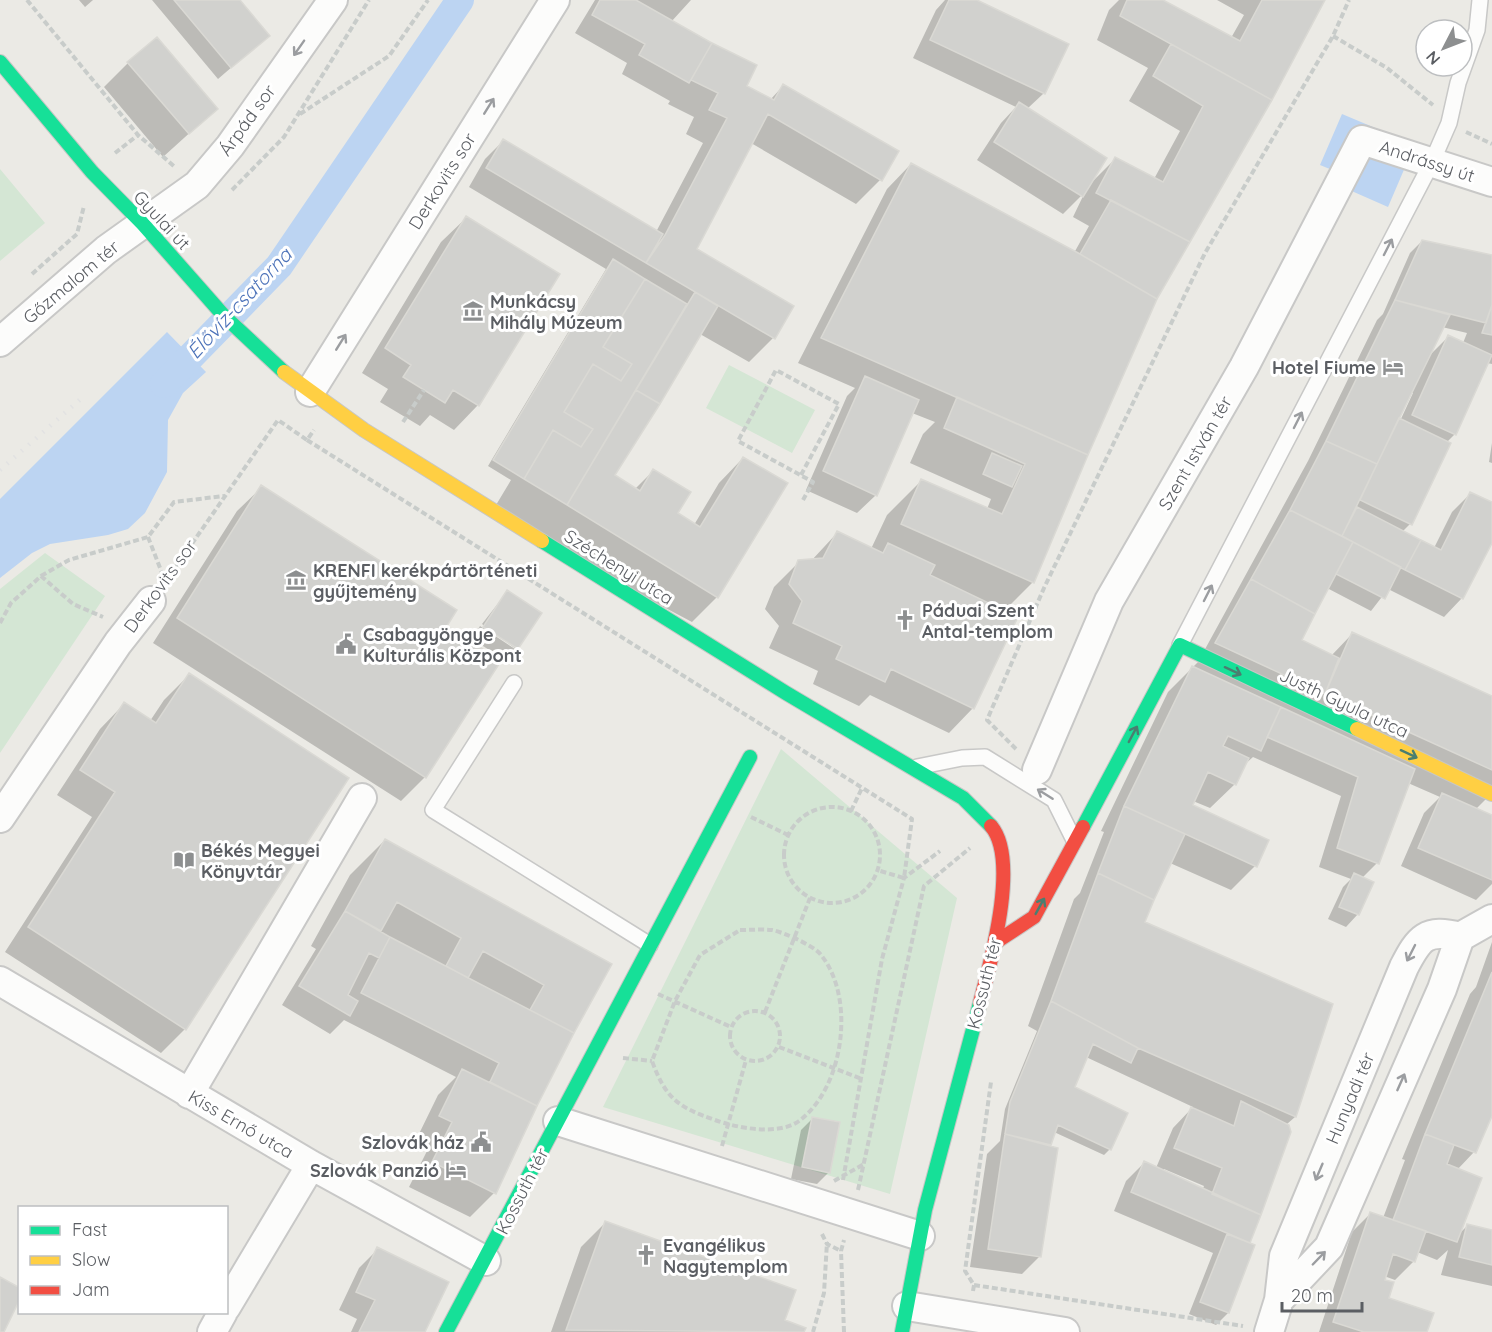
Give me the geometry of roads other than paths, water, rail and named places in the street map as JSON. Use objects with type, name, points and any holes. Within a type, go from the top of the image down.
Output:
[{"type":"main road","name":"Gyulai út","points":[[0,62],[92,172],[143,224],[224,316],[271,362],[321,399]]},
{"type":"main road","name":"Széchenyi utca","points":[[321,399],[389,445],[786,693],[912,768]]},
{"type":"main road","name":"Justh Gyula utca","points":[[1180,645],[1492,794]]},
{"type":"main road","points":[[996,942],[1034,917],[1180,645]]},
{"type":"main road","name":"Kossuth tér","points":[[446,1332],[486,1261],[750,757]]},
{"type":"main road","name":"Kossuth tér","points":[[905,1319],[920,1236],[996,942],[1003,882],[1002,852],[994,829],[963,798],[912,768]]},
{"type":"street","name":"Árpád sor","points":[[143,224],[197,185],[230,146],[333,0]]},
{"type":"street","name":"Derkovits sor","points":[[321,399],[555,0]]},
{"type":"street","name":"Andrássy út","points":[[1362,140],[1492,182]]},
{"type":"street","name":"Szent István tér","points":[[1036,770],[1109,601],[1244,367],[1362,140]]},
{"type":"street","name":"Gőzmalom tér","points":[[0,342],[106,250],[143,224]]},
{"type":"street","name":"Derkovits sor","points":[[0,818],[129,628],[159,591]]},
{"type":"street","points":[[189,1094],[362,798]]},
{"type":"street","points":[[1460,937],[1492,920]]},
{"type":"street","name":"Hunyadi tér","points":[[1269,1331],[1279,1300],[1284,1256],[1416,942],[1440,932],[1460,937],[1442,989],[1329,1247],[1279,1300]]},
{"type":"street","name":"Kiss Ernő utca","points":[[0,981],[311,1165],[486,1261]]},
{"type":"street","points":[[558,1121],[920,1236]]},
{"type":"street","points":[[228,1304],[311,1165]]},
{"type":"street","points":[[212,1332],[223,1314]]},
{"type":"street","points":[[905,1319],[970,1317],[1065,1332]]},
{"type":"lane","points":[[1180,645],[1432,162],[1449,123],[1458,82],[1477,30],[1480,0]]},
{"type":"lane","points":[[514,683],[433,810],[650,945]]},
{"type":"lane","points":[[912,768],[962,758],[985,757],[1054,800],[1075,843]]},
{"type":"water","points":[[1342,114],[1380,130],[1371,150],[1406,165],[1388,207],[1338,185],[1342,174],[1320,165]]},
{"type":"water","points":[[167,332],[206,372],[183,393],[168,420],[167,472],[145,513],[128,529],[108,535],[50,544],[32,553],[0,578],[0,499]]},
{"type":"waterway","name":"Élővíz-csatorna","points":[[164,384],[279,266],[460,0]]},
{"type":"railway","points":[[0,470],[83,397]]},
{"type":"place","name":"Munkácsy Mihály Múzeum","points":[[473,311]]},
{"type":"place","name":"Hotel Fiume","points":[[1393,367]]},
{"type":"place","name":"KRENFI kerékpártörténeti gyűjtemény","points":[[296,580]]},
{"type":"place","name":"Páduai Szent Antal-templom","points":[[905,620]]},
{"type":"place","name":"Csabagyöngye Kulturális Központ","points":[[346,644]]},
{"type":"place","name":"Békés Megyei Könyvtár","points":[[184,860]]},
{"type":"place","name":"Szlovák ház","points":[[481,1142]]},
{"type":"place","name":"Szlovák Panzió","points":[[456,1170]]},
{"type":"place","name":"Evangélikus Nagytemplom","points":[[646,1255]]}]
